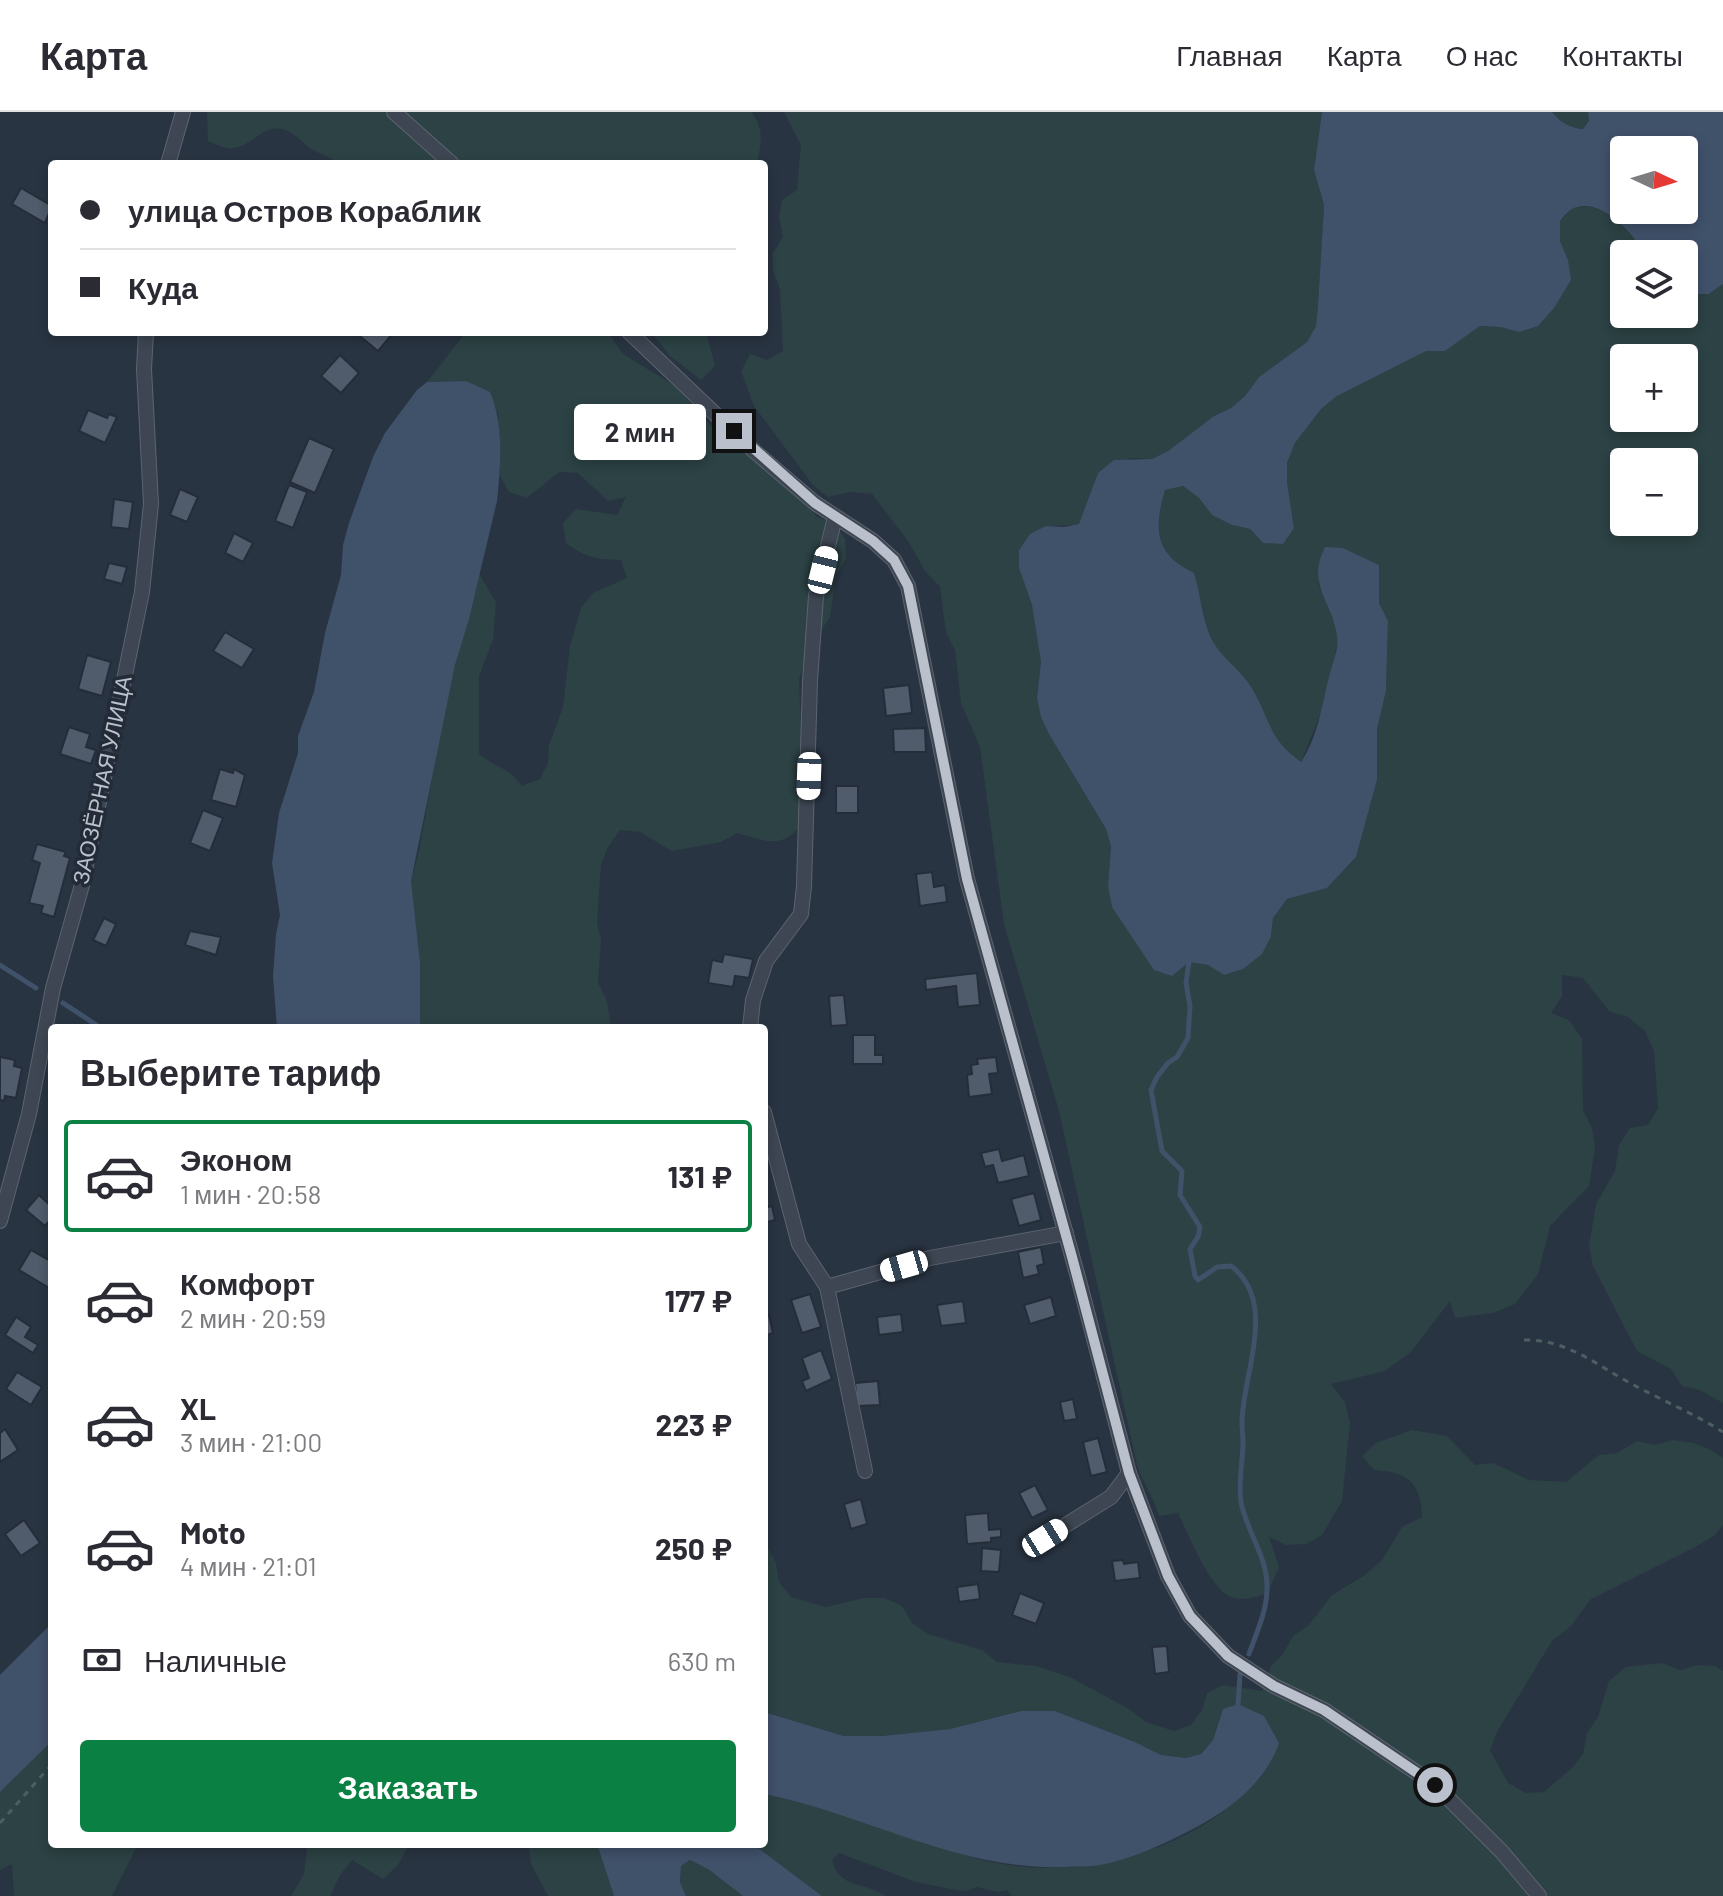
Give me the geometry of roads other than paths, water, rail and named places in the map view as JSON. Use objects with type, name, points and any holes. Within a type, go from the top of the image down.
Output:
[{"type":"street","points":[[169,160],[183,112]]},
{"type":"street","points":[[394,112],[448,160]]},
{"type":"street","name":"ЗАОЗЁРНАЯ УЛИЦА","points":[[0,1221],[29,1114],[53,988],[82,885],[142,592],[151,504],[144,369],[146,336]]},
{"type":"street","points":[[633,336],[753,450],[894,560],[908,586],[967,879],[1129,1473],[1168,1576],[1182,1603],[1190,1616],[1228,1656],[1274,1686],[1324,1710],[1435,1785],[1502,1852],[1539,1896]]},
{"type":"street","points":[[750,1024],[753,1000],[766,961],[801,914],[816,596],[835,517]]},
{"type":"street","points":[[768,1127],[799,1244],[827,1287],[865,1471]]},
{"type":"street","points":[[827,1287],[930,1258],[1066,1233]]},
{"type":"street","points":[[1045,1538],[1111,1497],[1129,1473]]},
{"type":"water","points":[[1322,112],[1552,112],[1566,124],[1583,129],[1589,121],[1588,112],[1723,112],[1723,284],[1709,294],[1698,294],[1698,240],[1635,240],[1621,224],[1698,224],[1698,136],[1610,136],[1610,216],[1584,206],[1574,208],[1560,221],[1560,241],[1568,260],[1571,280],[1554,308],[1538,326],[1519,332],[1480,326],[1445,351],[1426,351],[1337,396],[1321,409],[1295,443],[1287,463],[1294,528],[1283,544],[1263,543],[1250,529],[1232,525],[1212,515],[1199,498],[1183,486],[1165,490],[1159,517],[1160,539],[1164,549],[1181,566],[1194,573],[1212,640],[1247,681],[1280,743],[1301,762],[1316,730],[1337,645],[1334,623],[1319,582],[1320,560],[1325,547],[1343,548],[1379,565],[1379,603],[1388,621],[1386,691],[1377,729],[1377,780],[1356,857],[1327,888],[1287,899],[1273,918],[1271,936],[1262,954],[1243,969],[1224,975],[1208,965],[1189,962],[1172,976],[1154,970],[1112,907],[1108,886],[1111,846],[1106,829],[1041,717],[1037,698],[1041,662],[1032,605],[1019,568],[1019,550],[1030,534],[1046,526],[1079,524],[1098,473],[1114,460],[1152,459],[1168,451],[1214,416],[1231,408],[1259,377],[1307,342],[1316,326],[1324,205],[1314,170]]},
{"type":"water","points":[[466,381],[490,392],[498,418],[500,473],[497,501],[455,665],[411,881],[420,963],[420,1024],[277,1024],[273,976],[280,915],[272,863],[279,813],[298,753],[298,736],[314,692],[325,633],[341,575],[343,545],[349,523],[385,433],[417,390],[427,382]]},
{"type":"water","points":[[48,1627],[48,1745],[0,1792],[0,1675]]},
{"type":"water","points":[[1238,1704],[1264,1716],[1279,1743],[1255,1784],[1231,1805],[1191,1830],[1147,1851],[1100,1865],[1025,1866],[987,1860],[768,1795],[768,1713],[844,1736],[882,1736],[950,1729],[1021,1711],[1055,1711],[1161,1755],[1186,1758],[1201,1754],[1213,1740],[1223,1709]]},
{"type":"water","points":[[598,1848],[758,1848],[822,1896],[743,1896],[708,1869],[690,1860],[681,1866],[680,1882],[686,1896],[614,1896]]},
{"type":"waterway","points":[[1189,962],[1186,983],[1190,1006],[1188,1038],[1177,1057],[1157,1077],[1151,1090],[1162,1151],[1182,1171],[1180,1195],[1200,1227],[1190,1249],[1195,1276],[1198,1280],[1217,1267],[1231,1266],[1245,1281],[1253,1299],[1256,1319],[1243,1404],[1240,1495],[1264,1566],[1267,1597],[1249,1654]]},
{"type":"waterway","points":[[0,965],[36,988]]},
{"type":"waterway","points":[[63,1003],[95,1024]]},
{"type":"waterway","points":[[1238,1704],[1240,1674]]}]
